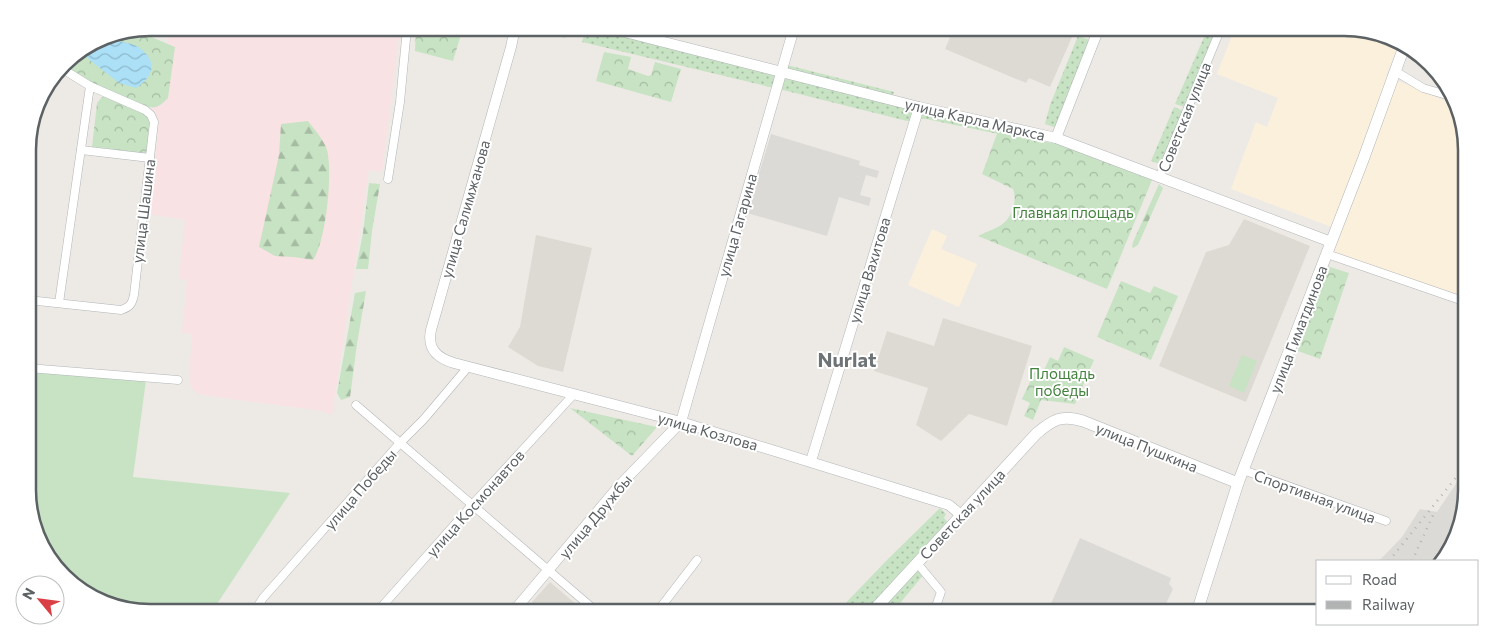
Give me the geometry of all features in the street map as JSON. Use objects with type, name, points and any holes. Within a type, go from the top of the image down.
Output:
[{"type":"main road","name":"улица Гиматдинова","points":[[1200,604],[1238,483],[1363,160],[1402,52]]},
{"type":"main road","name":"улица Пушкина","points":[[1055,420],[1066,417],[1083,421],[1238,483]]},
{"type":"main road","name":"Советская улица","points":[[879,604],[1036,434],[1055,420]]},
{"type":"street","points":[[389,172],[388,179],[400,102],[406,36]]},
{"type":"street","points":[[509,36],[511,48]]},
{"type":"street","points":[[511,48],[513,36]]},
{"type":"street","points":[[511,48],[519,36]]},
{"type":"street","name":"улица Карла Маркса","points":[[641,36],[919,107],[1056,138],[1331,242]]},
{"type":"street","name":"улица Гагарина","points":[[681,422],[792,36]]},
{"type":"street","points":[[1056,138],[1096,36]]},
{"type":"street","name":"Советская улица","points":[[1159,178],[1218,36]]},
{"type":"street","name":"улица Салимжанова","points":[[449,362],[439,357],[432,350],[430,335],[511,48]]},
{"type":"street","points":[[1395,71],[1423,88],[1443,94]]},
{"type":"street","name":"улица Шашина","points":[[36,301],[121,310],[128,308],[132,303],[154,122],[146,110],[90,86],[67,72]]},
{"type":"street","points":[[60,304],[90,86]]},
{"type":"street","name":"улица Вахитова","points":[[811,461],[919,107]]},
{"type":"street","points":[[81,150],[150,158]]},
{"type":"street","points":[[1327,254],[1458,299]]},
{"type":"street","name":"улица Козлова","points":[[449,362],[681,422],[811,461],[949,505],[961,516]]},
{"type":"street","name":"улица Победы","points":[[259,604],[468,367]]},
{"type":"street","points":[[36,369],[178,380]]},
{"type":"street","name":"улица Космонавтов","points":[[384,604],[574,394]]},
{"type":"street","points":[[356,405],[588,604]]},
{"type":"street","name":"улица Дружбы","points":[[521,604],[642,462],[681,422]]},
{"type":"street","name":"Спортивная улица","points":[[1243,470],[1386,521]]},
{"type":"street","points":[[663,604],[697,560]]},
{"type":"street","points":[[917,563],[940,590],[941,595],[937,604]]},
{"type":"shaded area","points":[[168,36],[399,36],[382,172],[369,170],[332,415],[322,411],[208,396],[197,393],[191,387],[189,377],[192,334],[182,333],[187,280],[179,279],[185,220],[149,214],[159,122],[151,107],[157,107],[175,47],[167,44]]},
{"type":"shaded area","points":[[951,36],[1072,36],[1050,87],[1029,78],[1026,83],[945,49]]},
{"type":"shaded area","points":[[1232,36],[1359,37],[1381,42],[1397,49],[1386,76],[1447,101],[1454,120],[1458,150],[1458,295],[1334,252],[1342,231],[1231,189],[1256,122],[1267,127],[1278,98],[1217,74]]},
{"type":"shaded area","points":[[771,134],[860,161],[859,165],[879,171],[877,178],[866,175],[860,195],[871,198],[869,206],[839,197],[827,236],[747,213]]},
{"type":"shaded area","points":[[1244,219],[1310,246],[1246,402],[1159,366],[1206,252],[1229,245]]},
{"type":"shaded area","points":[[932,229],[947,236],[941,249],[977,264],[959,307],[908,285]]},
{"type":"shaded area","points":[[536,235],[592,248],[563,372],[538,366],[508,347],[520,327]]},
{"type":"shaded area","points":[[943,318],[1032,346],[1007,426],[969,414],[941,441],[916,425],[928,388],[874,371],[887,331],[934,346]]},
{"type":"shaded area","points":[[1458,481],[1458,498],[1452,527],[1443,547],[1433,560],[1380,560],[1402,537],[1420,509],[1437,512]]},
{"type":"shaded area","points":[[1080,538],[1171,578],[1169,584],[1173,589],[1166,604],[1051,604]]},
{"type":"shaded area","points":[[550,582],[576,604],[530,604]]},
{"type":"green space","points":[[142,36],[149,36],[175,47],[168,98],[156,107],[137,104],[69,70],[93,51],[113,42]]},
{"type":"green space","points":[[416,36],[461,36],[453,61],[415,51]]},
{"type":"green space","points":[[584,36],[629,36],[778,73],[774,88],[582,42]]},
{"type":"green space","points":[[1078,36],[1090,40],[1057,128],[1045,124],[1050,105]]},
{"type":"green space","points":[[1205,36],[1215,36],[1185,107],[1175,104]]},
{"type":"green space","points":[[604,52],[631,57],[628,69],[648,76],[651,75],[655,62],[681,69],[671,102],[596,81]]},
{"type":"green space","points":[[787,65],[894,92],[892,98],[785,70]]},
{"type":"green space","points":[[783,74],[916,107],[911,121],[907,121],[779,89]]},
{"type":"green space","points":[[102,97],[108,97],[132,107],[144,113],[148,118],[151,123],[147,156],[113,152],[113,149],[92,147],[97,103]]},
{"type":"green space","points":[[1174,107],[1184,111],[1162,165],[1151,161]]},
{"type":"green space","points":[[920,108],[1039,136],[1038,142],[926,119],[916,119]]},
{"type":"green space","points":[[308,121],[326,146],[329,160],[329,190],[325,223],[318,251],[313,260],[275,256],[259,247],[279,155],[281,124]]},
{"type":"green space","name":"Главная площадь","points":[[998,131],[1037,141],[1055,143],[1152,180],[1107,289],[978,236],[1005,222],[1014,205],[1013,189],[982,174]]},
{"type":"green space","points":[[369,183],[380,184],[368,269],[356,269],[363,233]]},
{"type":"green space","points":[[1159,184],[1163,188],[1138,245],[1133,248],[1133,242]]},
{"type":"green space","points":[[1327,266],[1349,273],[1320,359],[1298,351]]},
{"type":"green space","points":[[1121,281],[1150,293],[1154,286],[1178,296],[1151,360],[1097,337]]},
{"type":"green space","points":[[366,291],[350,397],[341,400],[337,393],[355,293]]},
{"type":"green space","name":"Площадь победы","points":[[1064,347],[1094,360],[1075,404],[1041,400],[1033,420],[1024,416],[1030,403],[1022,399],[1035,371],[1042,375],[1050,357],[1058,361]]},
{"type":"green space","points":[[1242,355],[1257,361],[1244,393],[1229,386]]},
{"type":"green space","points":[[36,373],[146,380],[133,477],[290,493],[217,604],[142,604],[120,600],[93,589],[69,571],[51,547],[40,520],[36,490]]},
{"type":"green space","points":[[570,408],[657,427],[632,456]]},
{"type":"green space","points":[[940,508],[946,514],[944,518],[949,524],[877,604],[845,604]]},
{"type":"green space","points":[[918,565],[925,573],[899,604],[881,604]]},
{"type":"water","points":[[117,41],[141,49],[150,59],[150,75],[136,88],[119,83],[85,56]]},
{"type":"railway","points":[[1390,560],[1458,475]]},
{"type":"railway","points":[[1412,560],[1435,511]]},
{"type":"district","name":"Nurlat","points":[[847,359]]}]
